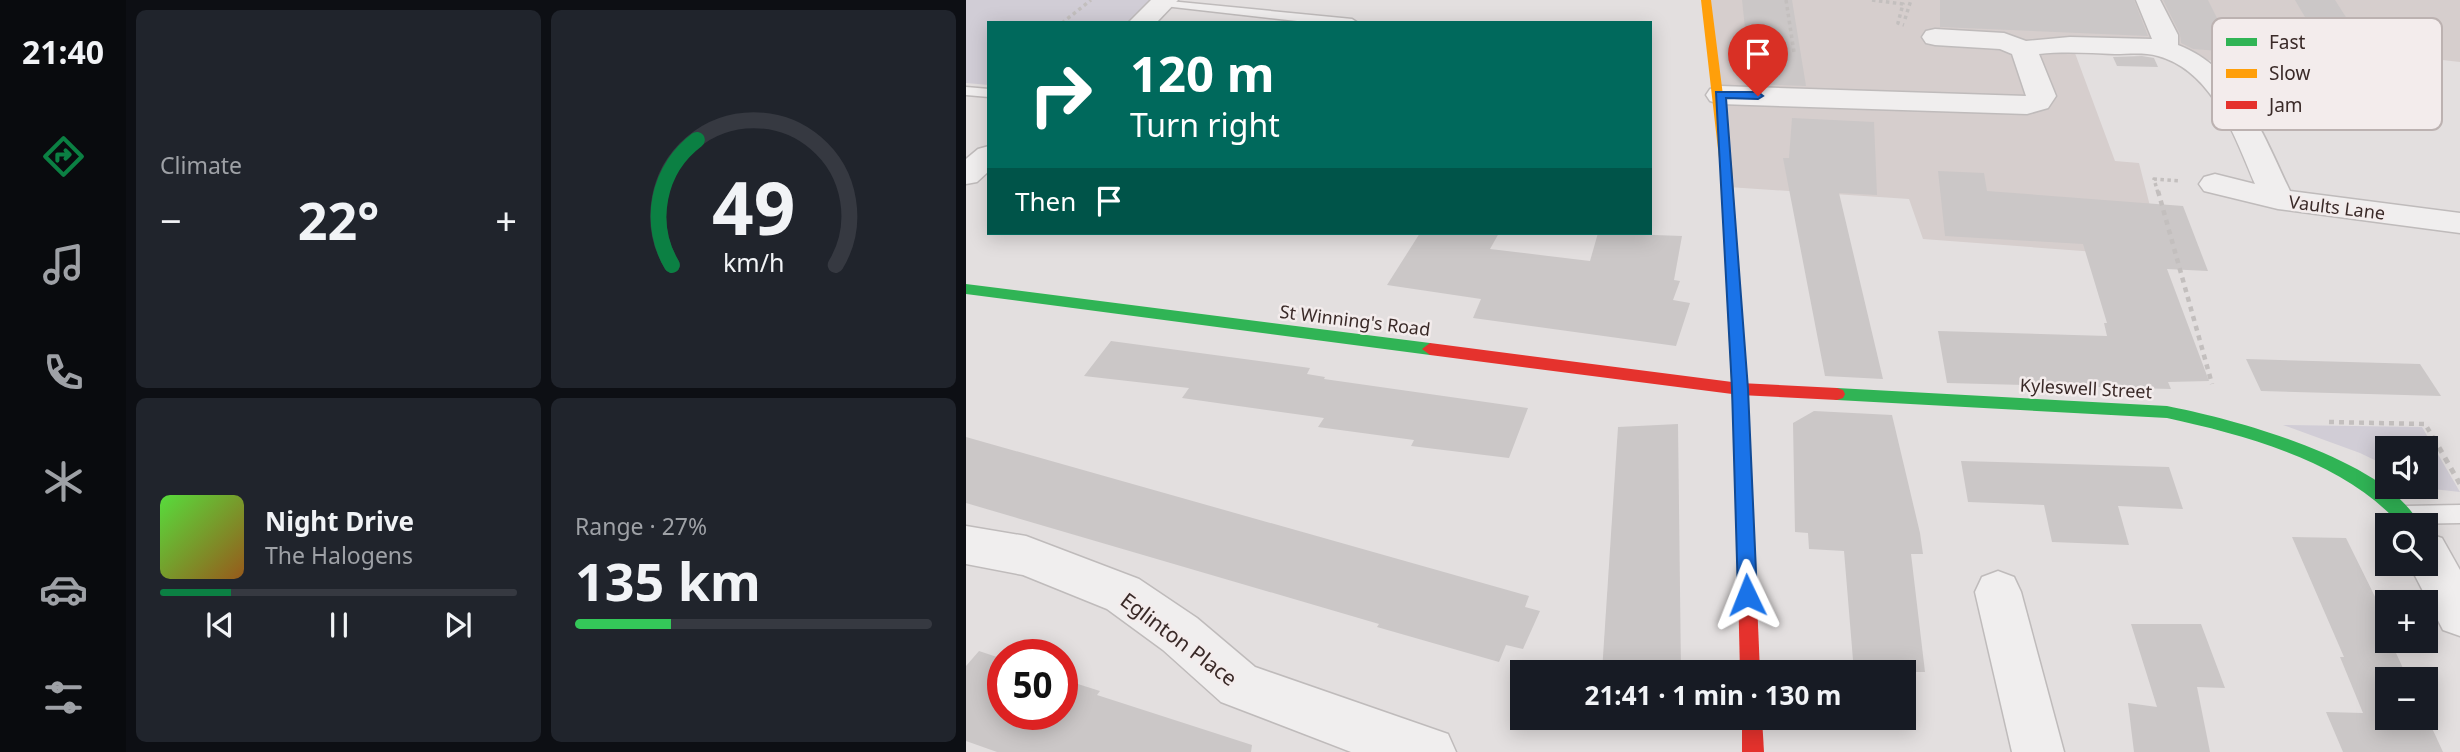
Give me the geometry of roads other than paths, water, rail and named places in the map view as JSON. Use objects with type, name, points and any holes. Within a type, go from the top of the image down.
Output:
[{"type":"street","points":[[1706,0],[1720,95],[1740,389],[1750,660]]},
{"type":"street","points":[[2148,0],[2165,35],[2165,49]]},
{"type":"street","points":[[1142,21],[1165,1]]},
{"type":"street","points":[[1935,37],[2004,41],[2024,49],[2049,43],[2165,49],[2188,60],[2212,78]]},
{"type":"street","points":[[1720,95],[2028,105],[2038,102],[2042,96],[2024,49]]},
{"type":"street","points":[[2245,130],[2278,199]]},
{"type":"street","points":[[966,176],[987,157]]},
{"type":"street","name":"Vaults Lane","points":[[2215,184],[2278,199],[2460,223]]},
{"type":"street","name":"St Winning's Road","points":[[970,294],[1740,389]]},
{"type":"street","name":"Kyleswell Street","points":[[1740,389],[2167,412],[2194,417],[2360,478],[2387,496],[2400,513]]},
{"type":"street","name":"Eglinton Place","points":[[966,545],[1026,556],[1124,594],[1180,634],[1239,685],[1403,746],[1430,752]]},
{"type":"street","points":[[2438,574],[2460,614]]},
{"type":"street","points":[[1998,592],[2038,752]]},
{"type":"street","points":[[1752,730],[1753,752]]},
{"type":"lane","points":[[1165,1],[1335,21]]},
{"type":"lane","points":[[966,91],[987,93]]},
{"type":"lane","points":[[2438,522],[2460,514]]}]
